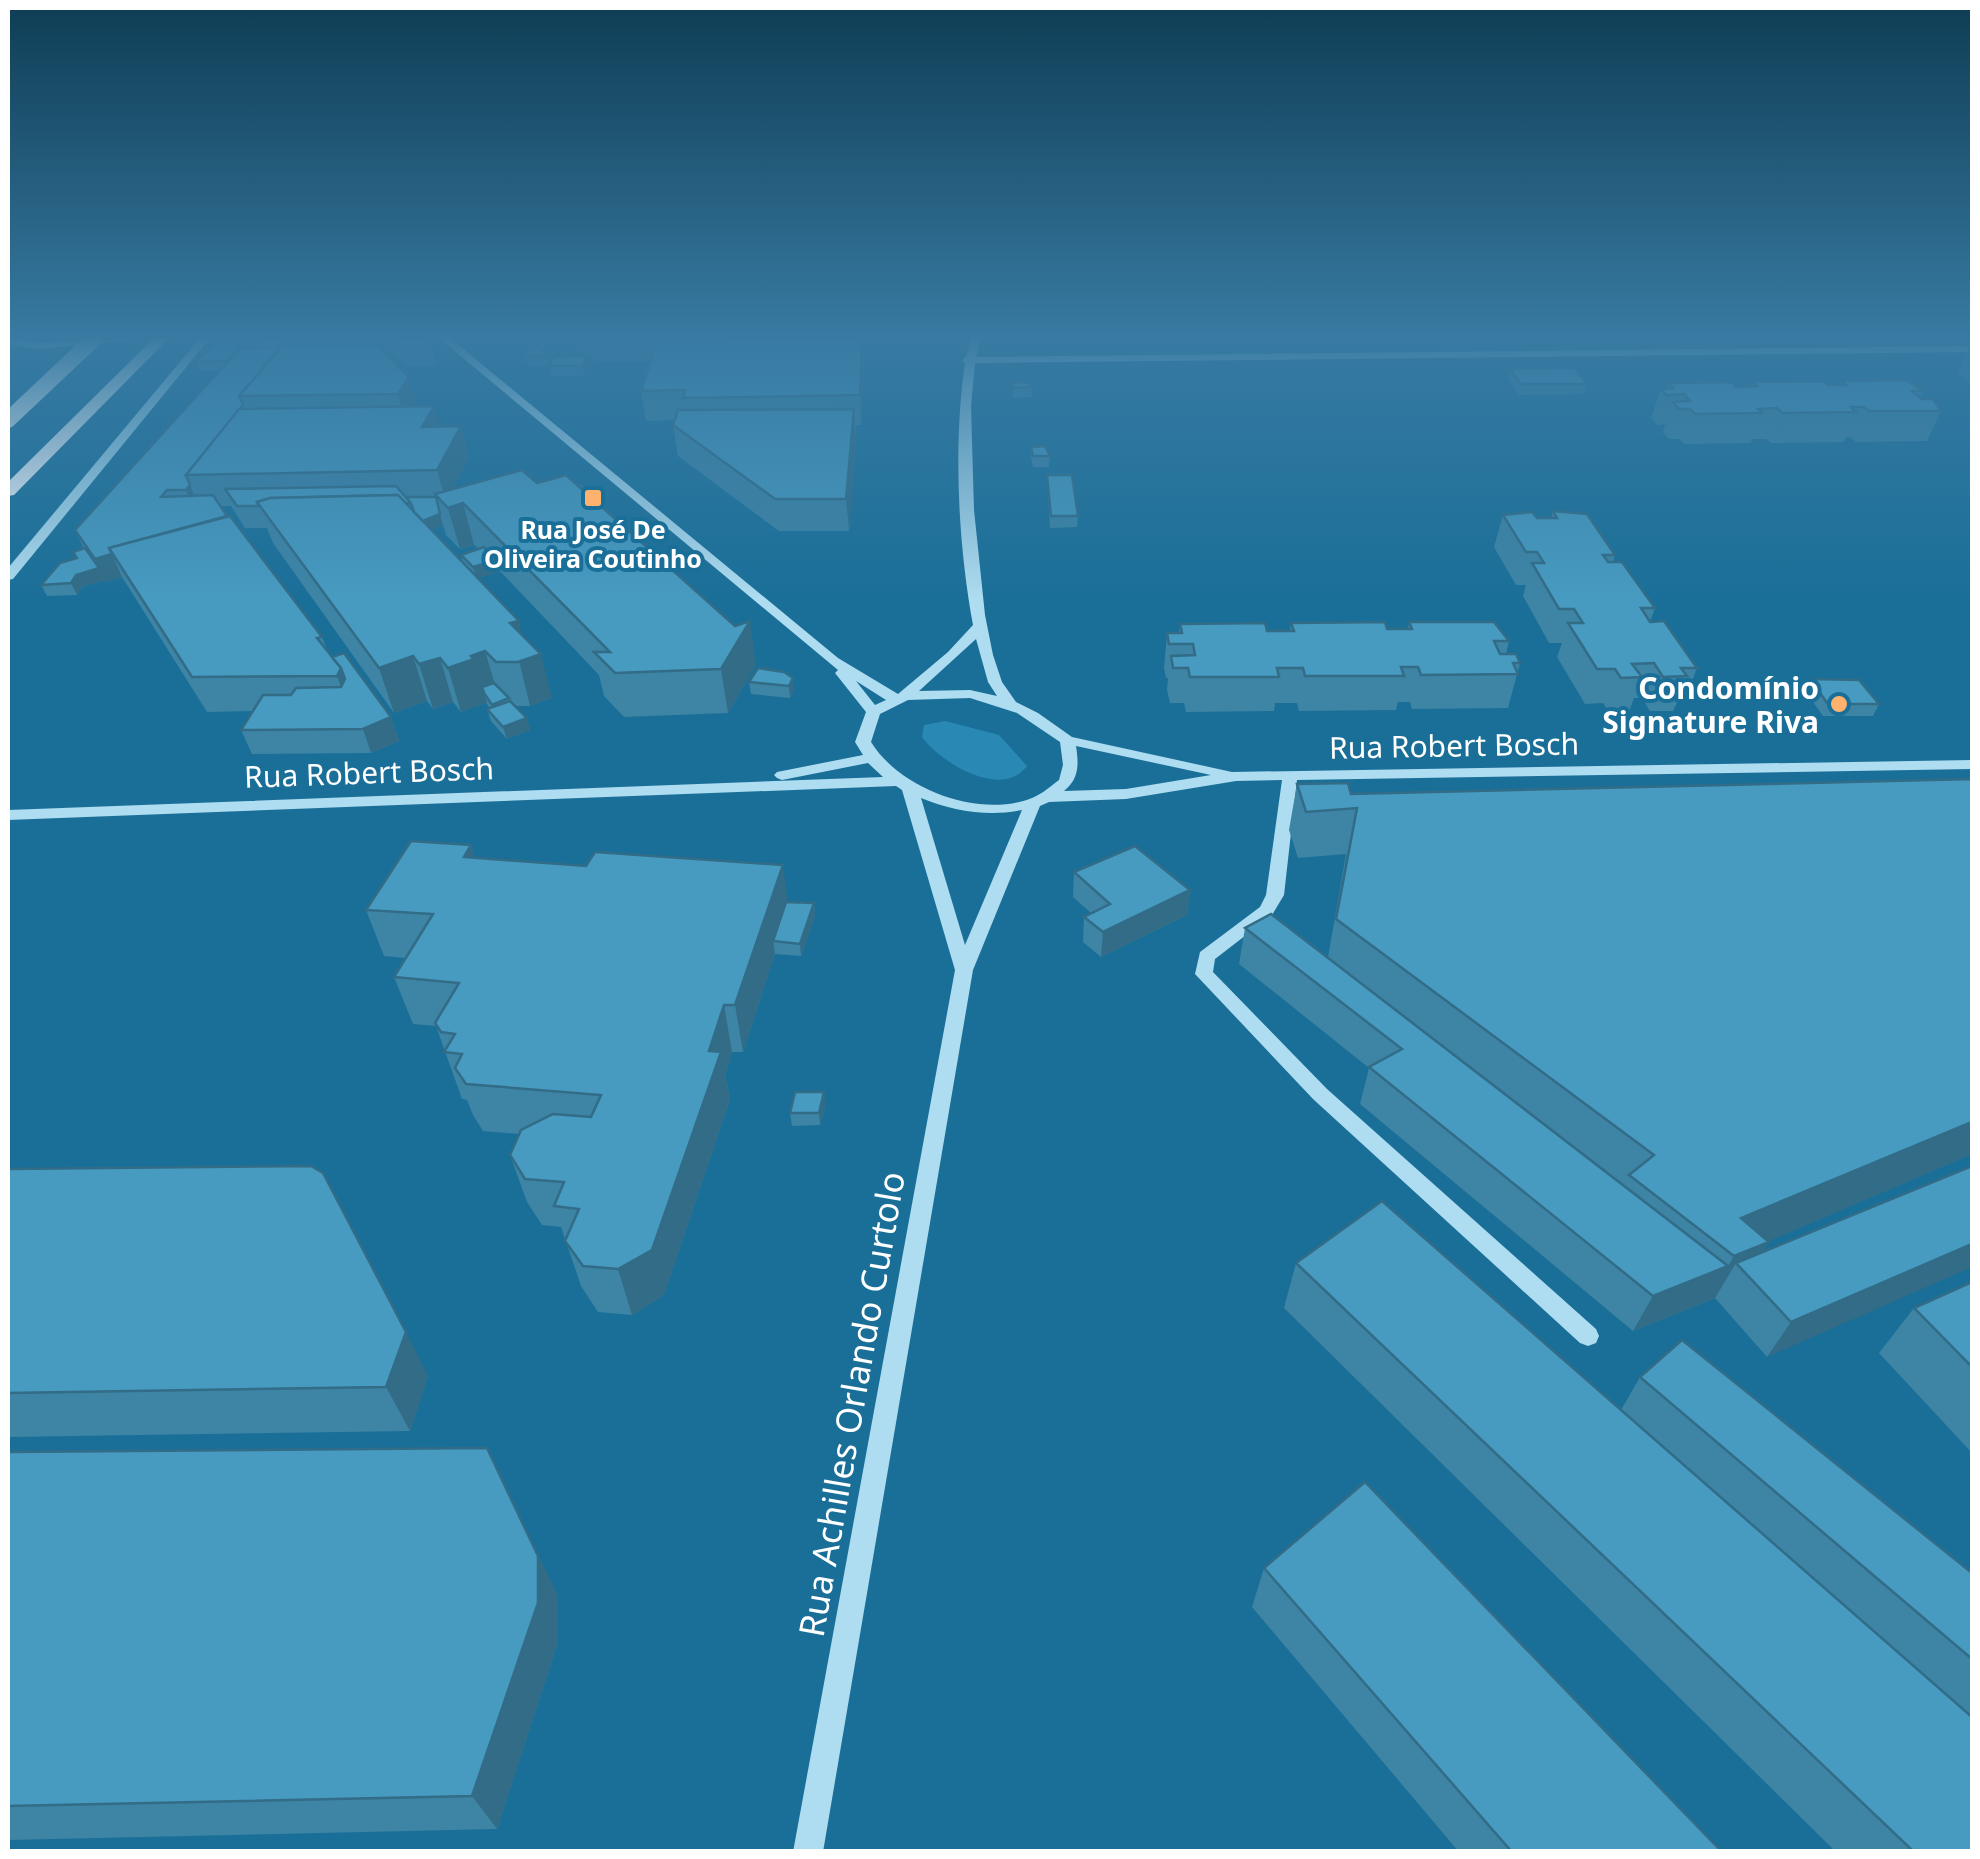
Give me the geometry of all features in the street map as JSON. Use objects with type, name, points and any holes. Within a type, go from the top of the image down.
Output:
[{"type":"main road","points":[[8,491],[75,425]]},
{"type":"street","points":[[8,576],[133,425]]},
{"type":"street","points":[[547,425],[832,660],[901,698],[970,694],[1008,701],[1035,715],[1067,740]]},
{"type":"street","points":[[965,425],[979,627],[994,682],[1008,701]]},
{"type":"street","points":[[905,784],[870,758],[863,742],[872,712],[901,698],[954,656],[979,627]]},
{"type":"street","points":[[832,660],[872,712]]},
{"type":"street","name":"Rua Robert Bosch","points":[[1067,740],[1236,776]]},
{"type":"street","name":"Rua Achilles Orlando Curtolo","points":[[808,1852],[964,970],[1039,800],[1066,782],[1071,765],[1067,740]]},
{"type":"street","name":"Rua Robert Bosch","points":[[733,784],[870,758]]},
{"type":"street","name":"Rua Robert Bosch","points":[[8,815],[733,784],[905,784],[938,800],[975,808],[1126,794],[1236,776],[1972,765]]},
{"type":"street","points":[[1290,774],[1275,895],[1266,911],[1206,956],[1204,974],[1320,1094],[1588,1336]]},
{"type":"street","name":"Rua Achilles Orlando Curtolo","points":[[905,784],[964,970]]},
{"type":"shaded area","points":[[945,721],[999,735],[1027,766],[1016,776],[1003,779],[988,779],[957,767],[922,737],[924,725]]},
{"type":"building","points":[[170,425],[227,425],[186,475],[190,485],[186,490],[167,490],[161,497],[213,495],[227,516],[109,548],[112,554],[95,559],[75,530]]},
{"type":"building","points":[[226,425],[461,426],[437,470],[186,475]]},
{"type":"building","points":[[673,425],[853,425],[846,499],[775,499]]},
{"type":"building","points":[[1045,446],[1050,456],[1033,456],[1031,447]]},
{"type":"building","points":[[522,470],[537,483],[566,475],[735,626],[750,621],[721,669],[615,673],[594,652],[610,652],[463,503],[448,508],[435,494]]},
{"type":"building","points":[[1047,475],[1072,475],[1078,516],[1051,516]]},
{"type":"building","points":[[396,486],[411,503],[405,503],[398,495],[270,498],[257,502],[259,506],[237,506],[225,489]]},
{"type":"building","points":[[398,495],[519,621],[510,623],[541,654],[518,662],[496,662],[485,651],[448,668],[440,658],[419,664],[413,656],[379,668],[257,502],[270,498]]},
{"type":"building","points":[[406,497],[436,497],[440,514],[423,521]]},
{"type":"building","points":[[1553,511],[1587,514],[1615,555],[1603,555],[1608,562],[1622,562],[1655,608],[1641,608],[1650,622],[1664,621],[1697,668],[1681,668],[1687,676],[1663,677],[1654,663],[1632,664],[1642,677],[1621,678],[1615,669],[1597,669],[1568,623],[1583,623],[1574,609],[1559,609],[1532,563],[1544,563],[1537,552],[1526,552],[1503,515],[1532,512],[1537,518],[1557,518]]},
{"type":"building","points":[[230,516],[322,637],[317,638],[341,668],[337,676],[192,677],[109,548]]},
{"type":"building","points":[[484,547],[497,560],[473,567],[461,555]]},
{"type":"building","points":[[85,548],[99,568],[76,575],[71,583],[41,585],[60,563],[77,558],[73,552]]},
{"type":"building","points":[[1385,622],[1387,629],[1412,629],[1409,622],[1494,622],[1509,641],[1494,641],[1500,654],[1516,654],[1520,663],[1513,663],[1518,674],[1421,675],[1418,667],[1401,667],[1404,676],[1305,676],[1303,668],[1277,668],[1279,677],[1190,677],[1188,668],[1173,668],[1171,656],[1195,655],[1193,644],[1169,644],[1167,633],[1182,633],[1180,624],[1265,623],[1267,631],[1294,631],[1291,623]]},
{"type":"building","points":[[344,653],[391,717],[363,729],[241,730],[263,695],[291,695],[296,688],[341,687],[345,679],[332,657]]},
{"type":"building","points":[[758,668],[784,672],[793,678],[789,686],[749,682]]},
{"type":"building","points":[[1810,679],[1859,680],[1879,704],[1828,704]]},
{"type":"building","points":[[494,683],[509,698],[492,705],[482,687]]},
{"type":"building","points":[[510,701],[527,718],[503,727],[487,709]]},
{"type":"building","points":[[1972,779],[1972,1122],[1741,1218],[1769,1242],[1734,1256],[1629,1175],[1654,1155],[1336,919],[1357,808],[1306,812],[1297,784],[1348,783],[1351,794]]},
{"type":"building","points":[[411,841],[471,845],[464,857],[586,866],[595,852],[783,865],[735,1005],[724,1005],[709,1051],[721,1052],[652,1250],[618,1269],[583,1266],[565,1241],[579,1209],[554,1206],[564,1182],[525,1179],[510,1155],[521,1130],[553,1114],[591,1117],[601,1095],[466,1084],[455,1068],[462,1054],[444,1052],[455,1034],[441,1032],[435,1023],[459,983],[394,977],[433,914],[366,910]]},
{"type":"building","points":[[1135,846],[1190,890],[1103,932],[1084,917],[1110,904],[1074,872]]},
{"type":"building","points":[[786,902],[814,903],[800,944],[773,941]]},
{"type":"building","points":[[1271,914],[1728,1266],[1653,1296],[1369,1067],[1402,1049],[1245,928]]},
{"type":"building","points":[[795,1092],[824,1092],[819,1113],[790,1113]]},
{"type":"building","points":[[311,1166],[323,1173],[406,1332],[386,1387],[8,1393],[8,1169]]},
{"type":"building","points":[[1972,1166],[1972,1244],[1791,1322],[1736,1263]]},
{"type":"building","points":[[1382,1201],[1972,1717],[1972,1852],[1914,1852],[1296,1263]]},
{"type":"building","points":[[1972,1282],[1972,1367],[1914,1308]]},
{"type":"building","points":[[1682,1340],[1972,1573],[1972,1659],[1640,1377]]},
{"type":"building","points":[[487,1448],[538,1556],[538,1603],[472,1796],[8,1806],[8,1452]]},
{"type":"building","points":[[1365,1482],[1722,1852],[1512,1852],[1264,1568]]},
{"type":"place","name":"Rua José De Oliveira Coutinho","points":[[593,498]]},
{"type":"place","name":"Condomínio Signature Riva","points":[[1839,704]]}]
